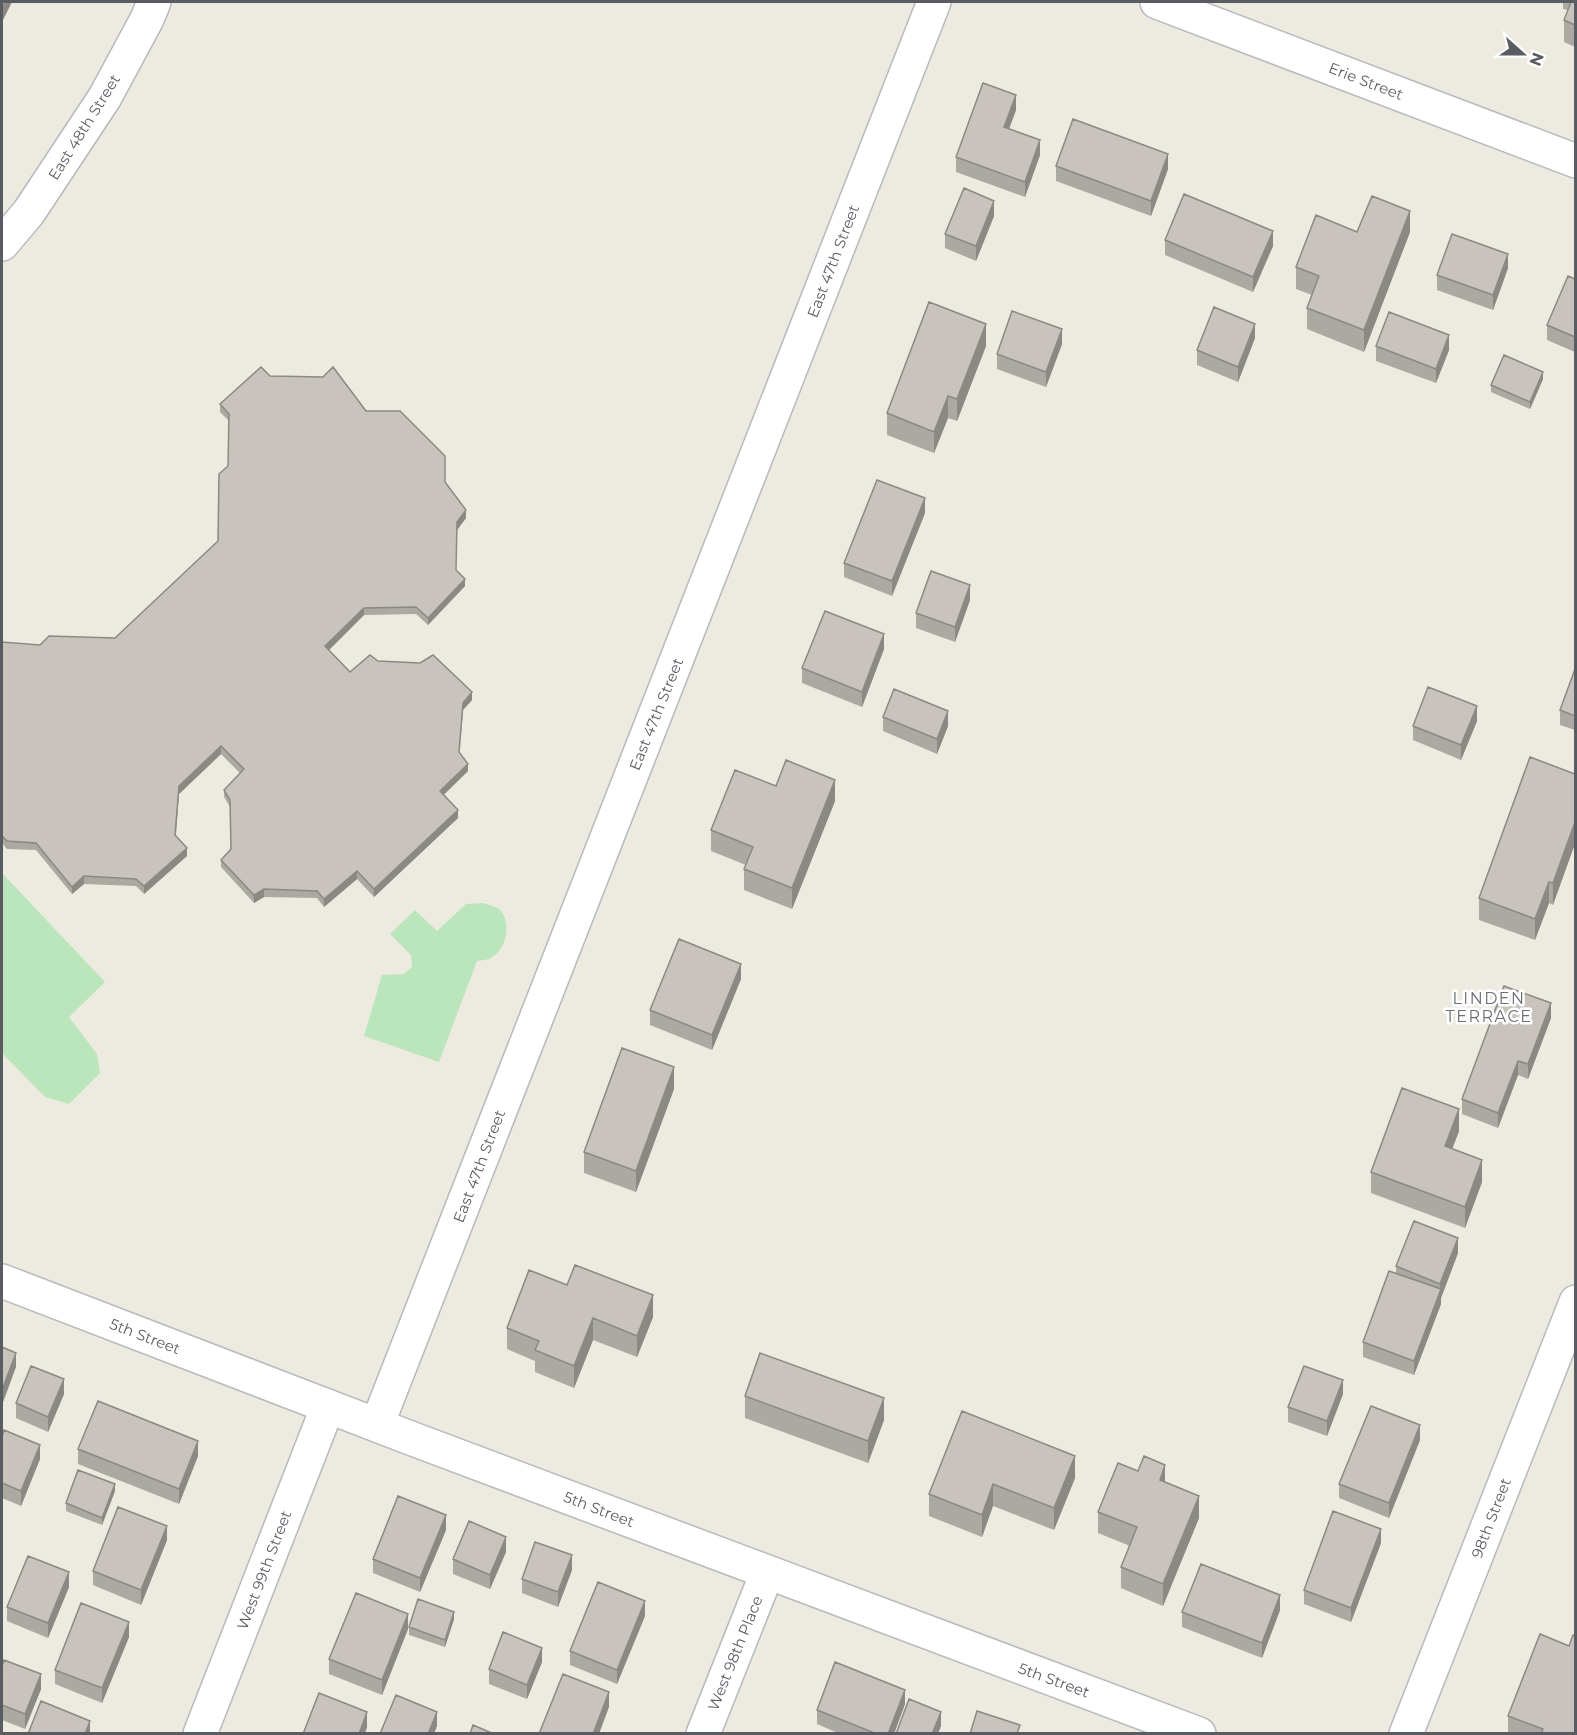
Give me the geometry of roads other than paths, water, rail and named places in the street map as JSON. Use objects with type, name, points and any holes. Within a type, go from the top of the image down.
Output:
[{"type":"street","name":"East 48th Street","points":[[2,244],[29,212],[105,98],[154,2]]},
{"type":"street","name":"East 47th Street","points":[[378,1425],[934,2]]},
{"type":"street","name":"Erie Street","points":[[1157,2],[1575,161]]},
{"type":"street","name":"5th Street","points":[[2,1281],[767,1573],[1198,1734]]},
{"type":"street","name":"98th Street","points":[[1406,1734],[1575,1302]]},
{"type":"street","name":"West 99th Street","points":[[200,1734],[328,1406]]},
{"type":"street","name":"West 98th Place","points":[[703,1734],[767,1573]]},
{"type":"district","name":"LINDEN TERRACE","points":[[1489,1007]]}]
